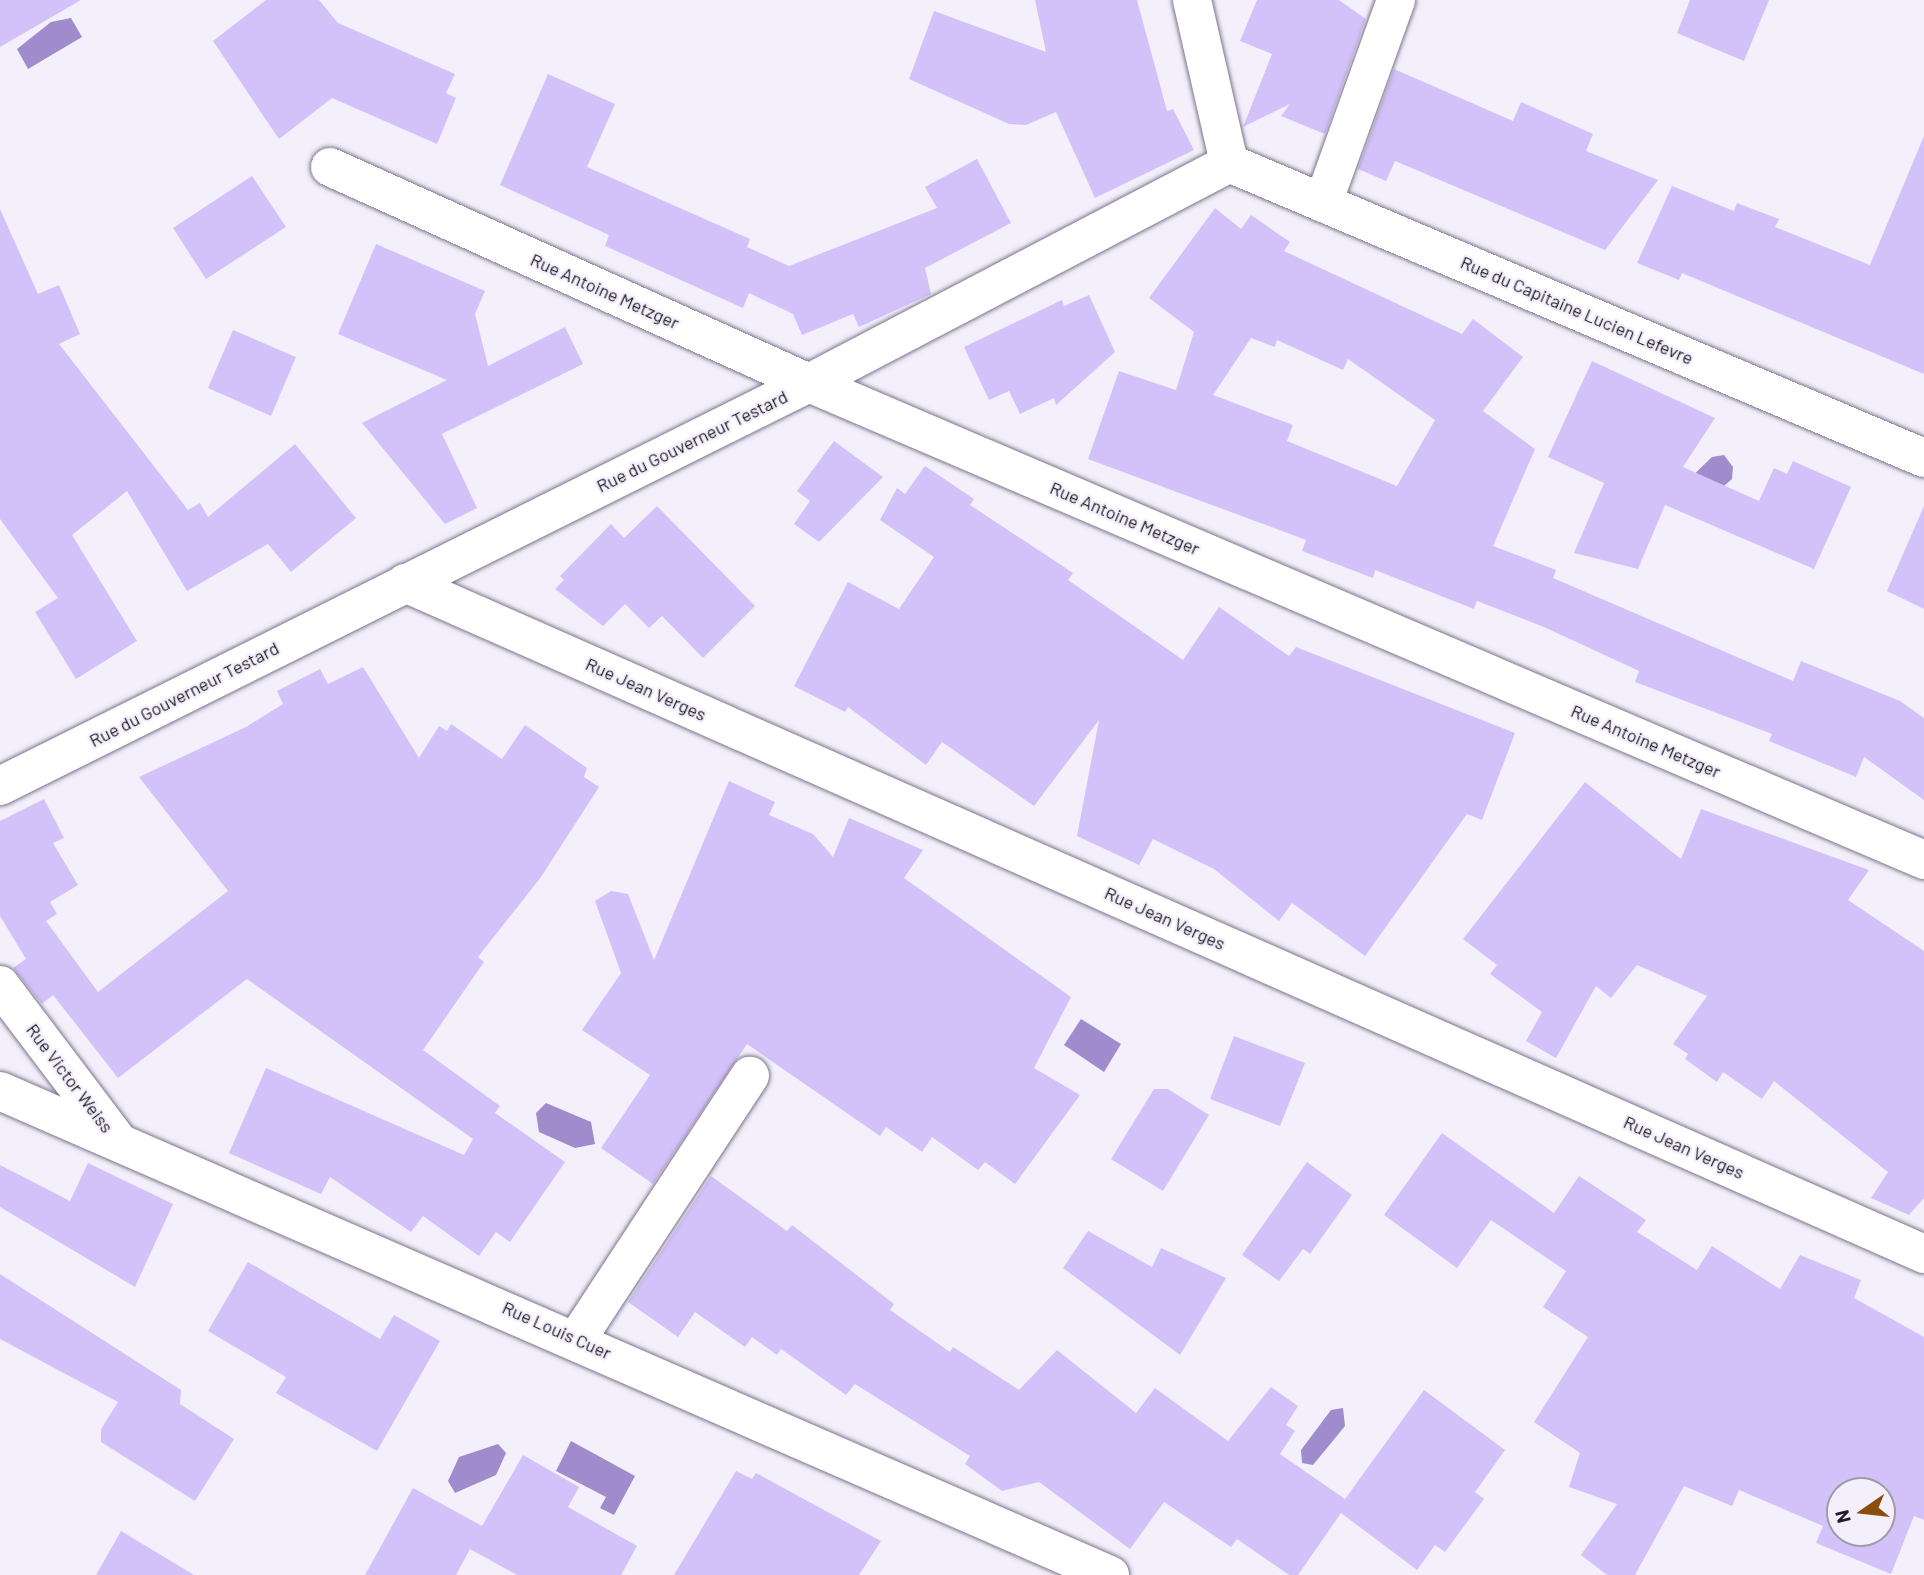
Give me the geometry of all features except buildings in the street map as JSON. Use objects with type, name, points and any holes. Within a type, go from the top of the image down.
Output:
[{"type":"street","points":[[1192,0],[1229,163]]},
{"type":"street","points":[[1323,203],[1396,0]]},
{"type":"street","name":"Rue du Capitaine Lucien Lefevre","points":[[1229,163],[1924,457]]},
{"type":"street","name":"Rue du Gouverneur Testard","points":[[0,786],[809,383],[1229,163]]},
{"type":"street","name":"Rue Antoine Metzger","points":[[330,167],[809,383],[1924,860]]},
{"type":"street","name":"Rue Jean Verges","points":[[405,583],[1924,1254]]},
{"type":"street","name":"Rue Victor Weiss","points":[[0,985],[115,1137]]},
{"type":"street","points":[[577,1339],[750,1076]]},
{"type":"street","name":"Rue Louis Cuer","points":[[0,1091],[115,1137],[577,1339],[1086,1570]]},
{"type":"shaded area","points":[[71,18],[82,37],[28,69],[17,49],[51,22]]},
{"type":"shaded area","points":[[1724,455],[1733,467],[1732,479],[1707,501],[1684,484],[1712,457]]},
{"type":"shaded area","points":[[1081,1019],[1121,1044],[1104,1072],[1064,1045]]},
{"type":"shaded area","points":[[546,1103],[591,1122],[595,1144],[575,1148],[539,1132],[536,1113]]},
{"type":"shaded area","points":[[1343,1408],[1345,1426],[1313,1465],[1302,1463],[1301,1450],[1331,1410]]},
{"type":"shaded area","points":[[571,1441],[635,1476],[614,1515],[600,1508],[606,1497],[556,1471]]},
{"type":"shaded area","points":[[498,1444],[506,1453],[496,1475],[455,1493],[448,1481],[459,1457]]}]
